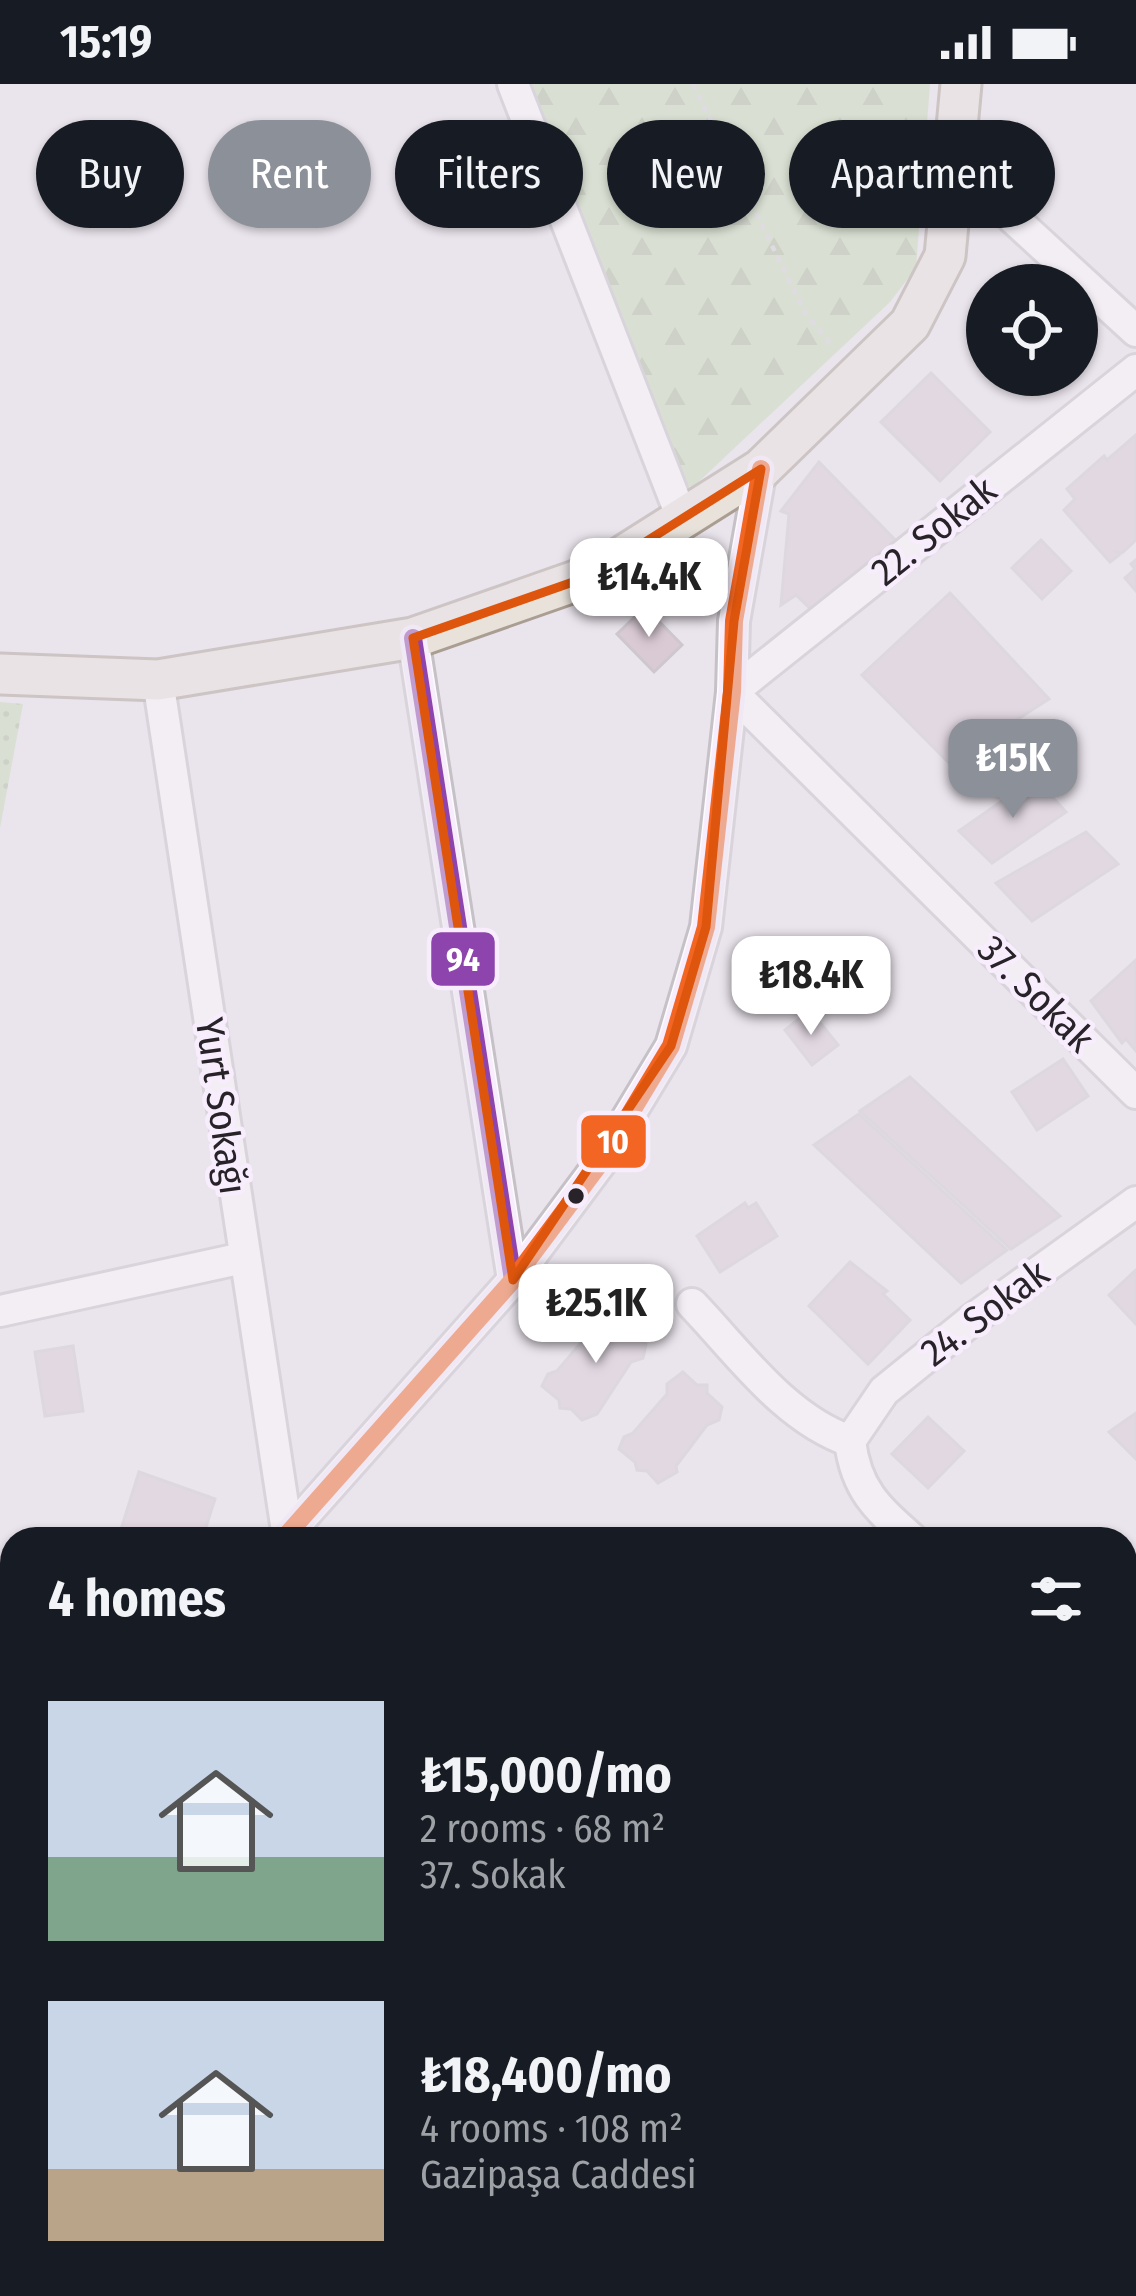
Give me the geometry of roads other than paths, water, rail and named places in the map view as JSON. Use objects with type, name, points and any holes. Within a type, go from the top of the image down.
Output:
[{"type":"main road","points":[[958,120],[961,84]]},
{"type":"main road","points":[[0,674],[158,680],[413,638],[592,575],[761,469],[857,376],[910,324],[945,256],[948,228]]},
{"type":"street","points":[[513,84],[682,518]]},
{"type":"street","points":[[1024,228],[1136,331]]},
{"type":"street","name":"22. Sokak","points":[[731,692],[1136,370]]},
{"type":"street","points":[[292,1527],[513,1280],[602,1162],[670,1046],[706,927],[734,621],[761,469]]},
{"type":"street","points":[[413,638],[513,1280]]},
{"type":"street","name":"Yurt Sokağı","points":[[158,680],[284,1527]]},
{"type":"street","name":"37. Sokak","points":[[731,692],[1136,1093]]},
{"type":"street","name":"24. Sokak","points":[[850,1441],[884,1391],[973,1318],[1136,1202]]},
{"type":"street","points":[[0,1311],[243,1258]]},
{"type":"street","points":[[692,1304],[783,1400],[822,1431],[850,1441],[858,1480],[869,1498],[899,1527]]}]
